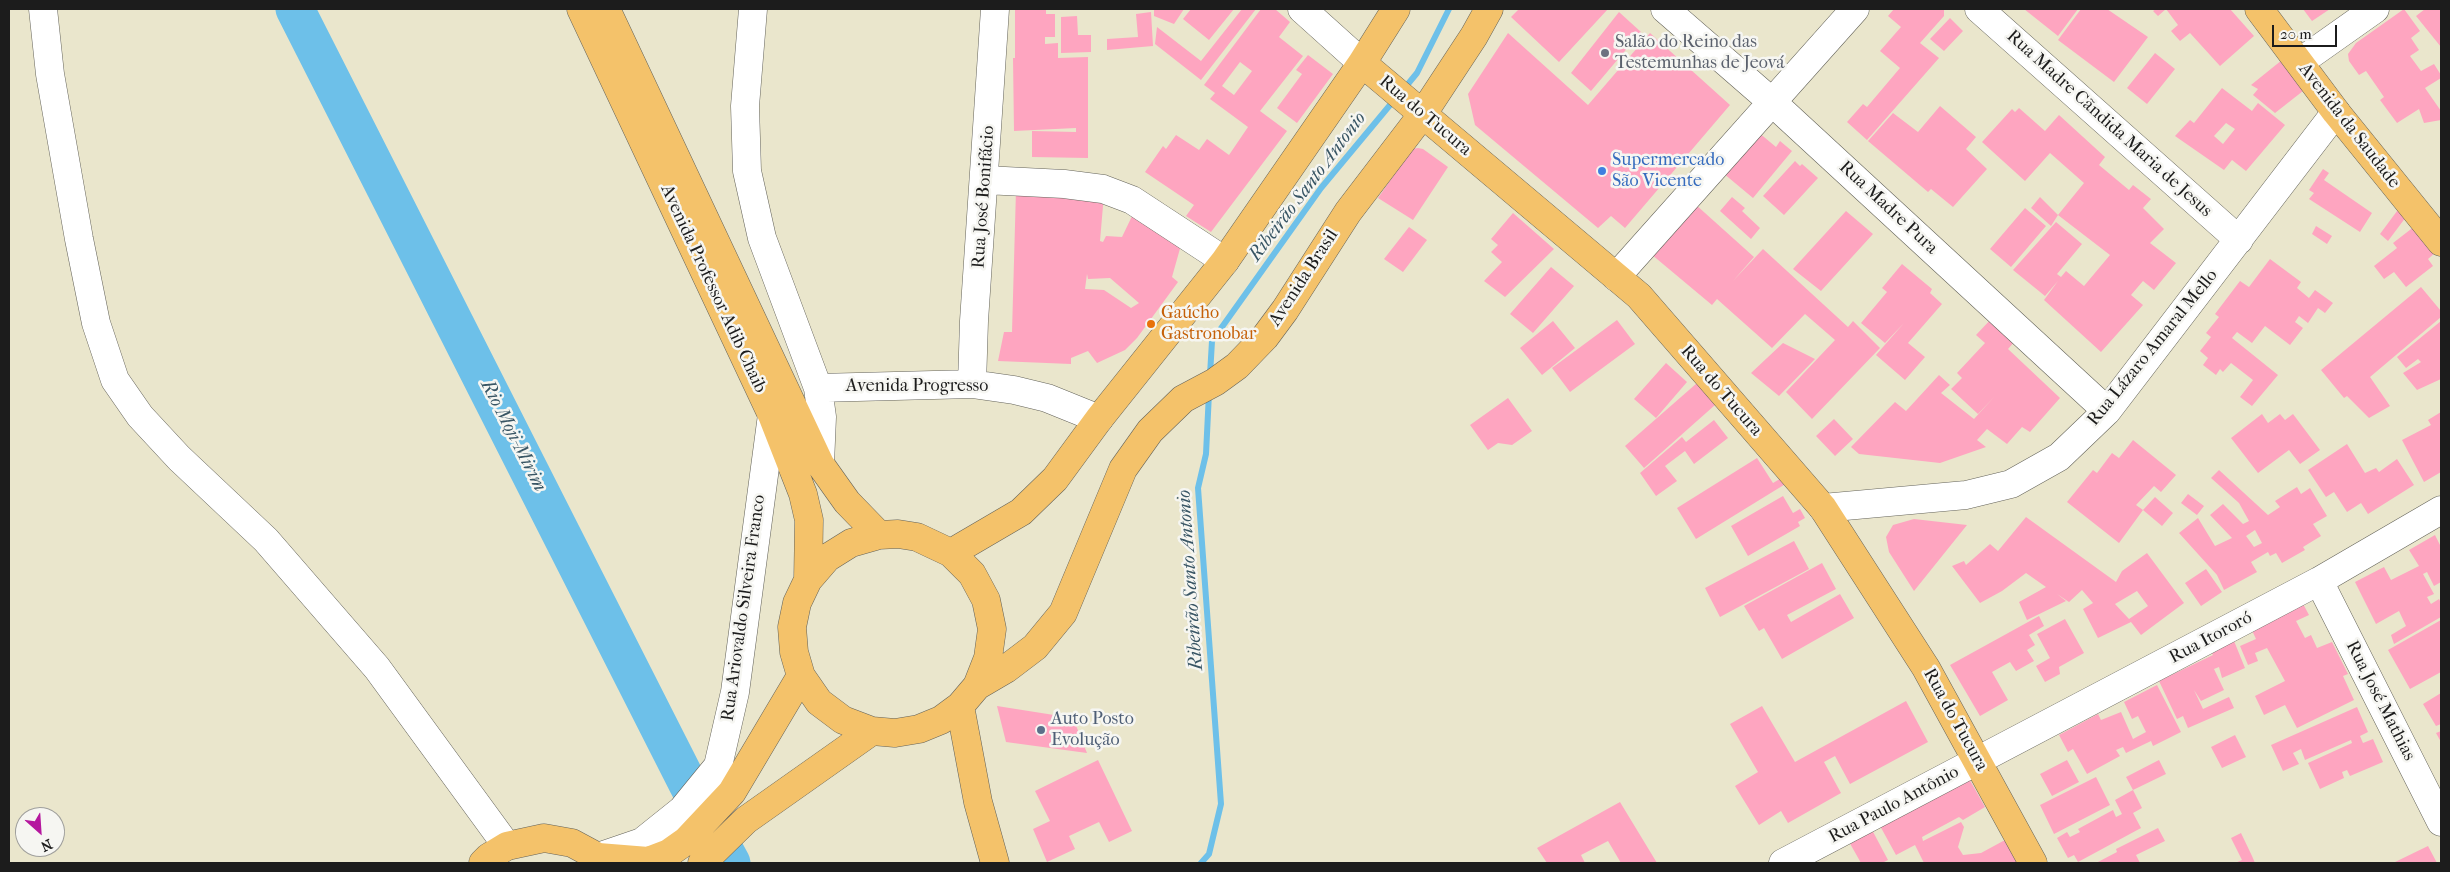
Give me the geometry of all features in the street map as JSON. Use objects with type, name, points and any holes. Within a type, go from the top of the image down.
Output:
[{"type":"main road","name":"Avenida Professor Adib Chaib","points":[[580,9],[772,415],[803,494],[809,520],[808,580]]},
{"type":"main road","name":"Avenida Professor Adib Chaib","points":[[606,9],[820,464],[847,502],[880,535]]},
{"type":"main road","points":[[951,553],[1021,512],[1055,479],[1099,419],[1225,261],[1369,69],[1396,9]]},
{"type":"main road","name":"Avenida Brasil","points":[[808,580],[797,603],[792,627],[794,652],[801,676],[819,702],[843,720],[872,731],[895,733],[919,729],[940,720],[968,696],[1034,647],[1063,612],[1123,469],[1150,431],[1184,399],[1215,382],[1237,366],[1265,337],[1285,310],[1348,212],[1488,9]]},
{"type":"main road","name":"Avenida da Saudade","points":[[2259,9],[2336,112],[2441,242]]},
{"type":"main road","name":"Rua do Tucura","points":[[1369,69],[1639,296],[1824,508],[1926,668],[1978,760],[2032,863]]},
{"type":"main road","points":[[808,580],[827,558],[851,543],[880,535],[898,534],[917,537],[951,553],[972,574],[986,600],[992,629],[988,658],[968,696],[978,802],[995,863]]},
{"type":"main road","points":[[483,863],[507,846],[544,838],[572,843],[600,860],[648,861],[669,853],[686,841],[732,792],[801,676]]},
{"type":"main road","points":[[703,862],[746,820],[872,731]]},
{"type":"street","points":[[43,9],[58,128],[79,239],[96,324],[116,380],[140,416],[179,458],[266,540],[377,668],[507,846]]},
{"type":"street","points":[[753,9],[746,106],[747,170],[762,238],[818,388],[822,417],[820,464]]},
{"type":"street","name":"Rua José Bonifácio","points":[[972,384],[996,9]]},
{"type":"street","name":"Rua do Tucura","points":[[1302,9],[1369,69]]},
{"type":"street","name":"Rua Madre Pura","points":[[1665,9],[1772,102],[2107,411]]},
{"type":"street","points":[[1616,277],[1855,9]]},
{"type":"street","name":"Rua Madre Cãndida Maria de Jesus","points":[[1979,9],[2239,240]]},
{"type":"street","points":[[2300,62],[2375,9]]},
{"type":"street","name":"Rua Lázaro Amaral Mello","points":[[1824,508],[1966,495],[2011,484],[2059,457],[2107,411],[2336,112]]},
{"type":"street","points":[[984,180],[1064,184],[1104,190],[1132,200],[1225,261]]},
{"type":"street","name":"Avenida Progresso","points":[[818,388],[972,384],[1014,390],[1047,398],[1099,419]]},
{"type":"street","name":"Rua Ariovaldo Silveira Franco","points":[[600,860],[642,842],[682,810],[718,766],[735,692],[772,415]]},
{"type":"street","name":"Rua Itororó","points":[[1978,760],[2319,581],[2441,510]]},
{"type":"street","name":"Rua José Mathias","points":[[2319,581],[2441,822]]},
{"type":"street","name":"Rua Paulo Antônio","points":[[1783,863],[1978,760]]},
{"type":"building","points":[[1015,9],[1046,9],[1046,14],[1055,14],[1055,37],[1045,37],[1045,44],[1058,43],[1058,58],[1088,57],[1088,158],[1032,157],[1032,131],[1076,132],[1076,128],[1014,131],[1013,58],[1015,58]]},
{"type":"building","points":[[1154,9],[1184,9],[1174,24],[1154,16]]},
{"type":"building","points":[[1191,9],[1234,9],[1209,40],[1183,19]]},
{"type":"building","points":[[1242,9],[1256,9],[1201,80],[1155,44],[1157,27],[1201,61]]},
{"type":"building","points":[[1261,9],[1275,9],[1290,22],[1279,37],[1303,56],[1260,111],[1287,131],[1211,232],[1186,216],[1194,205],[1145,172],[1163,146],[1166,149],[1176,135],[1199,150],[1207,139],[1229,155],[1248,127],[1210,99],[1215,93],[1204,85]],"holes":[[[1240,62],[1252,71],[1234,95],[1222,86]]]},
{"type":"building","points":[[1519,9],[1608,9],[1559,62],[1511,17]]},
{"type":"building","points":[[1894,9],[1944,10],[1944,16],[1920,43],[1939,58],[1867,140],[1847,122],[1863,104],[1867,107],[1900,68],[1880,51],[1901,27],[1888,16]]},
{"type":"building","points":[[2024,9],[2078,9],[2058,36]]},
{"type":"building","points":[[2081,9],[2107,9],[2148,37],[2114,82],[2058,40]]},
{"type":"building","points":[[2156,9],[2166,9],[2158,16],[2153,11]]},
{"type":"building","points":[[2166,9],[2230,9],[2254,36],[2220,66],[2190,33],[2180,41],[2171,31],[2178,25]]},
{"type":"building","points":[[2303,9],[2330,9],[2312,21]]},
{"type":"building","points":[[2404,9],[2420,31],[2411,38],[2419,50],[2410,56],[2421,71],[2434,64],[2441,75],[2441,78],[2425,88],[2441,111],[2441,120],[2424,123],[2419,109],[2397,123],[2380,100],[2384,97],[2366,71],[2359,75],[2349,61],[2348,54],[2356,43]]},
{"type":"building","points":[[2425,9],[2441,9],[2441,47],[2416,16]]},
{"type":"building","points":[[1151,12],[1153,46],[1107,50],[1107,39],[1138,37],[1136,14]]},
{"type":"building","name":"Salão do Reino das Testemunhas de Jeová","points":[[1619,12],[1641,32],[1591,91],[1571,73]]},
{"type":"building","points":[[1077,16],[1078,35],[1091,35],[1091,52],[1061,53],[1061,17]]},
{"type":"building","points":[[1950,18],[1963,31],[1944,51],[1930,39]]},
{"type":"building","name":"Supermercado São Vicente","points":[[1508,33],[1588,105],[1650,33],[1730,105],[1625,228],[1611,216],[1598,228],[1475,125],[1468,94]]},
{"type":"building","points":[[2155,53],[2175,69],[2147,104],[2127,88]]},
{"type":"building","points":[[1308,55],[1333,74],[1297,123],[1277,108],[1302,74],[1296,70]]},
{"type":"building","points":[[2282,60],[2303,91],[2275,113],[2253,95],[2258,89],[2251,85]]},
{"type":"building","points":[[2222,88],[2252,111],[2258,103],[2285,125],[2246,171],[2232,160],[2224,170],[2175,136],[2190,120],[2194,123]],"holes":[[[2226,123],[2235,129],[2223,144],[2214,136]]]},
{"type":"building","points":[[1940,106],[1976,137],[1966,149],[1987,169],[1953,207],[1931,189],[1928,192],[1868,141],[1893,113],[1918,132]]},
{"type":"building","points":[[2019,108],[2045,131],[2059,115],[2105,157],[2099,165],[2129,190],[2133,185],[2151,199],[2143,208],[2164,229],[2150,243],[2176,263],[2154,290],[2143,281],[2131,295],[2143,305],[2101,352],[2044,300],[2058,281],[2045,296],[2013,270],[2056,222],[2082,244],[2057,274],[2061,277],[2066,271],[2084,286],[2110,255],[2058,215],[2084,183],[2050,153],[2025,181],[1982,142],[2012,109],[2015,112]]},
{"type":"building","points":[[1758,132],[1776,147],[1780,141],[1792,151],[1753,198],[1723,173]]},
{"type":"building","points":[[1412,149],[1423,149],[1448,167],[1413,220],[1378,198]]},
{"type":"building","points":[[1795,161],[1800,166],[1802,164],[1818,178],[1784,215],[1763,196]]},
{"type":"building","points":[[2323,169],[2329,173],[2324,180],[2372,213],[2360,232],[2309,199],[2314,193],[2309,190]]},
{"type":"building","points":[[1016,190],[1104,194],[1100,241],[1103,242],[1106,236],[1122,237],[1134,212],[1181,245],[1172,277],[1178,282],[1137,338],[1125,350],[1097,363],[1088,351],[1071,358],[1071,364],[998,361],[1004,332],[1012,332]],"holes":[[[1087,274],[1088,279],[1110,278],[1139,303],[1131,308],[1104,290],[1085,289]]]},
{"type":"building","points":[[1732,197],[1745,208],[1742,211],[1760,228],[1751,239],[1720,211]]},
{"type":"building","points":[[2040,197],[2058,215],[2051,226],[2031,208]]},
{"type":"building","points":[[1695,204],[1754,257],[1733,281],[1763,249],[1848,327],[1853,321],[1880,348],[1812,419],[1786,392],[1835,340],[1805,314],[1772,348],[1717,299],[1712,305],[1651,254]]},
{"type":"building","points":[[2400,207],[2409,213],[2388,241],[2380,234]]},
{"type":"building","points":[[2025,208],[2046,226],[2011,267],[1990,249]]},
{"type":"building","points":[[1846,211],[1873,234],[1821,291],[1793,269]]},
{"type":"building","points":[[1513,213],[1554,249],[1505,297],[1484,281],[1502,262],[1491,252],[1498,245],[1491,239]]},
{"type":"building","points":[[2316,226],[2332,236],[2327,244],[2312,234]]},
{"type":"building","points":[[2415,226],[2436,252],[2428,259],[2433,266],[2406,287],[2394,272],[2384,279],[2374,266],[2397,248],[2393,243]]},
{"type":"building","points":[[1409,227],[1427,240],[1403,272],[1384,259]]},
{"type":"building","points":[[2270,259],[2301,282],[2297,288],[2309,298],[2315,290],[2333,303],[2325,313],[2318,308],[2308,323],[2299,316],[2295,322],[2303,328],[2290,345],[2265,326],[2252,343],[2237,332],[2232,338],[2278,375],[2252,406],[2240,397],[2253,380],[2231,363],[2223,372],[2220,369],[2216,375],[2203,365],[2208,358],[2200,351],[2211,337],[2206,333],[2219,317],[2215,314],[2240,281],[2249,287]]},
{"type":"building","points":[[1902,264],[1932,289],[1930,293],[1942,304],[1908,343],[1925,357],[1905,380],[1876,355],[1904,323],[1885,343],[1861,323],[1887,292],[1882,288]]},
{"type":"building","points":[[1551,267],[1574,286],[1533,333],[1510,314]]},
{"type":"building","points":[[2421,287],[2441,311],[2441,317],[2370,377],[2390,406],[2369,418],[2347,396],[2344,398],[2321,370]]},
{"type":"building","points":[[1993,317],[2015,341],[2008,349],[2060,398],[2030,432],[2022,427],[2007,444],[1987,429],[1977,440],[1986,447],[1940,463],[1859,454],[1851,447],[1895,402],[1906,411],[1939,375],[1950,385],[1941,393],[1974,419],[1995,396],[1978,414],[1951,389],[1962,378],[1957,373],[1985,343],[1976,335]]},
{"type":"building","points":[[1617,320],[1635,344],[1570,392],[1552,368]]},
{"type":"building","points":[[1553,321],[1575,348],[1542,375],[1520,348]]},
{"type":"building","points":[[2441,321],[2441,379],[2417,390],[2403,373],[2421,362],[2418,359],[2406,368],[2397,357]]},
{"type":"building","points":[[1783,343],[1815,359],[1779,396],[1751,373]]},
{"type":"building","points":[[1666,363],[1687,382],[1656,418],[1634,399]]},
{"type":"building","points":[[1697,383],[1715,405],[1644,468],[1625,446]]},
{"type":"building","points":[[1508,398],[1532,431],[1512,445],[1498,443],[1488,450],[1470,425]]},
{"type":"building","points":[[2441,412],[2441,472],[2424,482],[2402,440],[2431,425],[2428,420]]},
{"type":"building","points":[[2262,414],[2268,423],[2280,414],[2285,420],[2293,414],[2320,450],[2300,464],[2289,450],[2258,473],[2231,438]]},
{"type":"building","points":[[1834,419],[1853,439],[1835,456],[1816,436]]},
{"type":"building","points":[[1714,420],[1728,438],[1694,464],[1685,451],[1665,466],[1677,481],[1656,496],[1640,473],[1682,437],[1686,442]]},
{"type":"building","points":[[2133,440],[2176,475],[2161,492],[2154,486],[2136,505],[2143,510],[2119,543],[2067,502],[2093,470],[2097,473],[2112,453],[2119,458]]},
{"type":"building","points":[[2347,444],[2365,473],[2376,468],[2379,472],[2397,459],[2414,485],[2368,514],[2361,503],[2347,512],[2334,492],[2326,497],[2308,470]]},
{"type":"building","points":[[1757,458],[1773,483],[1783,477],[1787,483],[1696,539],[1677,508]]},
{"type":"building","points":[[2219,470],[2268,515],[2280,507],[2275,501],[2297,487],[2301,494],[2310,488],[2327,516],[2313,524],[2321,536],[2303,547],[2305,550],[2282,563],[2276,553],[2270,556],[2268,552],[2251,562],[2257,572],[2224,590],[2217,575],[2179,533],[2198,518],[2215,546],[2232,538],[2210,515],[2223,504],[2243,524],[2249,521],[2239,503],[2211,478]],"holes":[[[2255,530],[2262,543],[2254,547],[2246,536]]]},
{"type":"building","points":[[2188,494],[2204,506],[2197,515],[2181,503]]},
{"type":"building","points":[[1783,496],[1793,513],[1800,509],[1805,518],[1798,522],[1800,526],[1748,556],[1731,526]]},
{"type":"building","points":[[2155,497],[2173,513],[2162,526],[2143,510]]},
{"type":"building","points":[[2026,517],[2116,582],[2122,571],[2147,553],[2184,603],[2141,635],[2131,622],[2098,638],[2083,609],[2093,603],[2082,590],[2069,602],[2057,594],[2066,601],[2027,620],[2019,602],[2046,587],[2026,573],[2002,591],[1980,603],[1952,566],[1964,561],[1966,565],[1990,544],[1998,551]],"holes":[[[2137,591],[2148,606],[2129,619],[2115,604]]]},
{"type":"building","points":[[1914,519],[1967,525],[1914,591],[1889,552],[1886,537],[1893,525]]},
{"type":"building","points":[[2435,535],[2441,547],[2441,582],[2434,586],[2427,572],[2423,574],[2434,594],[2427,597],[2431,604],[2439,599],[2441,603],[2441,617],[2394,644],[2391,635],[2406,626],[2399,611],[2376,624],[2355,582],[2384,567],[2391,580],[2419,566],[2409,550]]},
{"type":"building","points":[[1794,541],[1809,569],[1720,617],[1705,588]]},
{"type":"building","points":[[1822,563],[1836,589],[1787,615],[1791,622],[1840,594],[1854,618],[1782,659],[1764,628],[1759,631],[1744,606]]},
{"type":"building","points":[[2206,569],[2222,592],[2201,606],[2185,583]]},
{"type":"building","points":[[2301,600],[2309,615],[2296,621],[2305,638],[2311,635],[2317,648],[2332,642],[2348,674],[2343,676],[2354,700],[2297,728],[2285,705],[2264,715],[2255,696],[2285,681],[2267,648],[2255,653],[2258,661],[2248,665],[2240,646],[2256,639],[2250,626]]},
{"type":"building","points":[[2039,616],[2044,626],[2029,635],[2035,645],[2027,650],[2034,661],[2016,671],[2010,662],[1992,672],[2008,700],[1980,716],[1950,665]]},
{"type":"building","points":[[2065,619],[2084,653],[2059,667],[2060,674],[2045,682],[2036,666],[2050,658],[2037,634]]},
{"type":"building","points":[[2441,620],[2441,672],[2410,689],[2388,650]]},
{"type":"building","points":[[2234,641],[2245,668],[2222,678],[2219,667],[2214,669],[2224,690],[2201,701],[2194,690],[2203,709],[2229,697],[2234,708],[2188,728],[2183,716],[2177,719],[2159,681],[2213,655],[2211,651]]},
{"type":"building","points":[[2157,685],[2181,732],[2153,746],[2151,741],[2126,753],[2123,747],[2116,750],[2120,756],[2087,774],[2073,749],[2068,752],[2059,735],[2098,714],[2101,720],[2121,712],[2133,739],[2146,732],[2138,716],[2132,719],[2124,702]]},
{"type":"building","points":[[2441,693],[2441,724],[2436,726],[2423,704]]},
{"type":"building","points":[[1906,701],[1928,742],[1850,784],[1835,756],[1824,762],[1841,793],[1788,823],[1781,811],[1759,825],[1735,786],[1758,772],[1730,724],[1762,706],[1795,762]]},
{"type":"building","name":"Auto Posto Evolução","points":[[997,706],[1073,718],[1087,753],[1006,742]]},
{"type":"building","points":[[2357,707],[2368,732],[2360,736],[2363,743],[2373,739],[2383,762],[2350,776],[2347,770],[2342,772],[2344,778],[2320,789],[2308,763],[2352,743],[2351,740],[2305,760],[2301,749],[2293,753],[2299,764],[2283,771],[2271,745]]},
{"type":"building","points":[[2441,731],[2441,742],[2436,733]]},
{"type":"building","points":[[2235,735],[2246,757],[2222,768],[2211,747]]},
{"type":"building","points":[[1098,760],[1132,831],[1109,842],[1099,822],[1069,836],[1075,849],[1047,862],[1033,829],[1050,821],[1035,791]]},
{"type":"building","points":[[2067,760],[2079,782],[2052,796],[2040,774]]},
{"type":"building","points":[[2159,760],[2166,774],[2133,790],[2126,777]]},
{"type":"building","points":[[1967,775],[1985,807],[1963,820],[1959,817],[1922,837],[1923,841],[1961,822],[1964,827],[1958,847],[1963,855],[1981,853],[2005,840],[2018,863],[1924,863],[1915,845],[1896,855],[1879,824]]},
{"type":"building","points":[[2096,777],[2110,805],[2054,834],[2040,805]]},
{"type":"building","points":[[2133,790],[2142,808],[2133,813],[2141,828],[2078,862],[2074,855],[2068,858],[2057,838],[2067,832],[2070,837],[2080,832],[2078,829],[2113,810],[2116,817],[2122,814],[2115,800]]},
{"type":"building","points":[[1620,802],[1657,863],[1621,863],[1608,841],[1581,855],[1585,863],[1547,863],[1537,848]]},
{"type":"building","points":[[1871,828],[1888,860],[1882,863],[1861,863],[1848,840]]},
{"type":"building","points":[[2158,828],[2165,841],[2136,855],[2140,863],[2096,863],[2117,852],[2116,849]]},
{"type":"building","points":[[2241,833],[2255,863],[2235,863],[2242,860],[2231,838]]},
{"type":"building","points":[[2428,846],[2437,863],[2393,863]]},
{"type":"waterway","name":"Rio Moji-Mirim","points":[[295,9],[688,784],[731,863]]},
{"type":"waterway","name":"Ribeirão Santo Antonio","points":[[1403,90],[1417,73],[1449,9]]},
{"type":"waterway","name":"Ribeirão Santo Antonio","points":[[1210,375],[1212,341],[1321,188],[1395,99]]},
{"type":"waterway","name":"Ribeirão Santo Antonio","points":[[1201,863],[1209,854],[1221,804],[1198,488],[1206,454],[1209,393]]},
{"type":"place","name":"Salão do Reino das Testemunhas de Jeová","points":[[1605,53]]},
{"type":"place","name":"Supermercado São Vicente","points":[[1602,171]]},
{"type":"place","name":"Gaúcho Gastronobar","points":[[1151,324]]},
{"type":"place","name":"Auto Posto Evolução","points":[[1041,730]]}]
